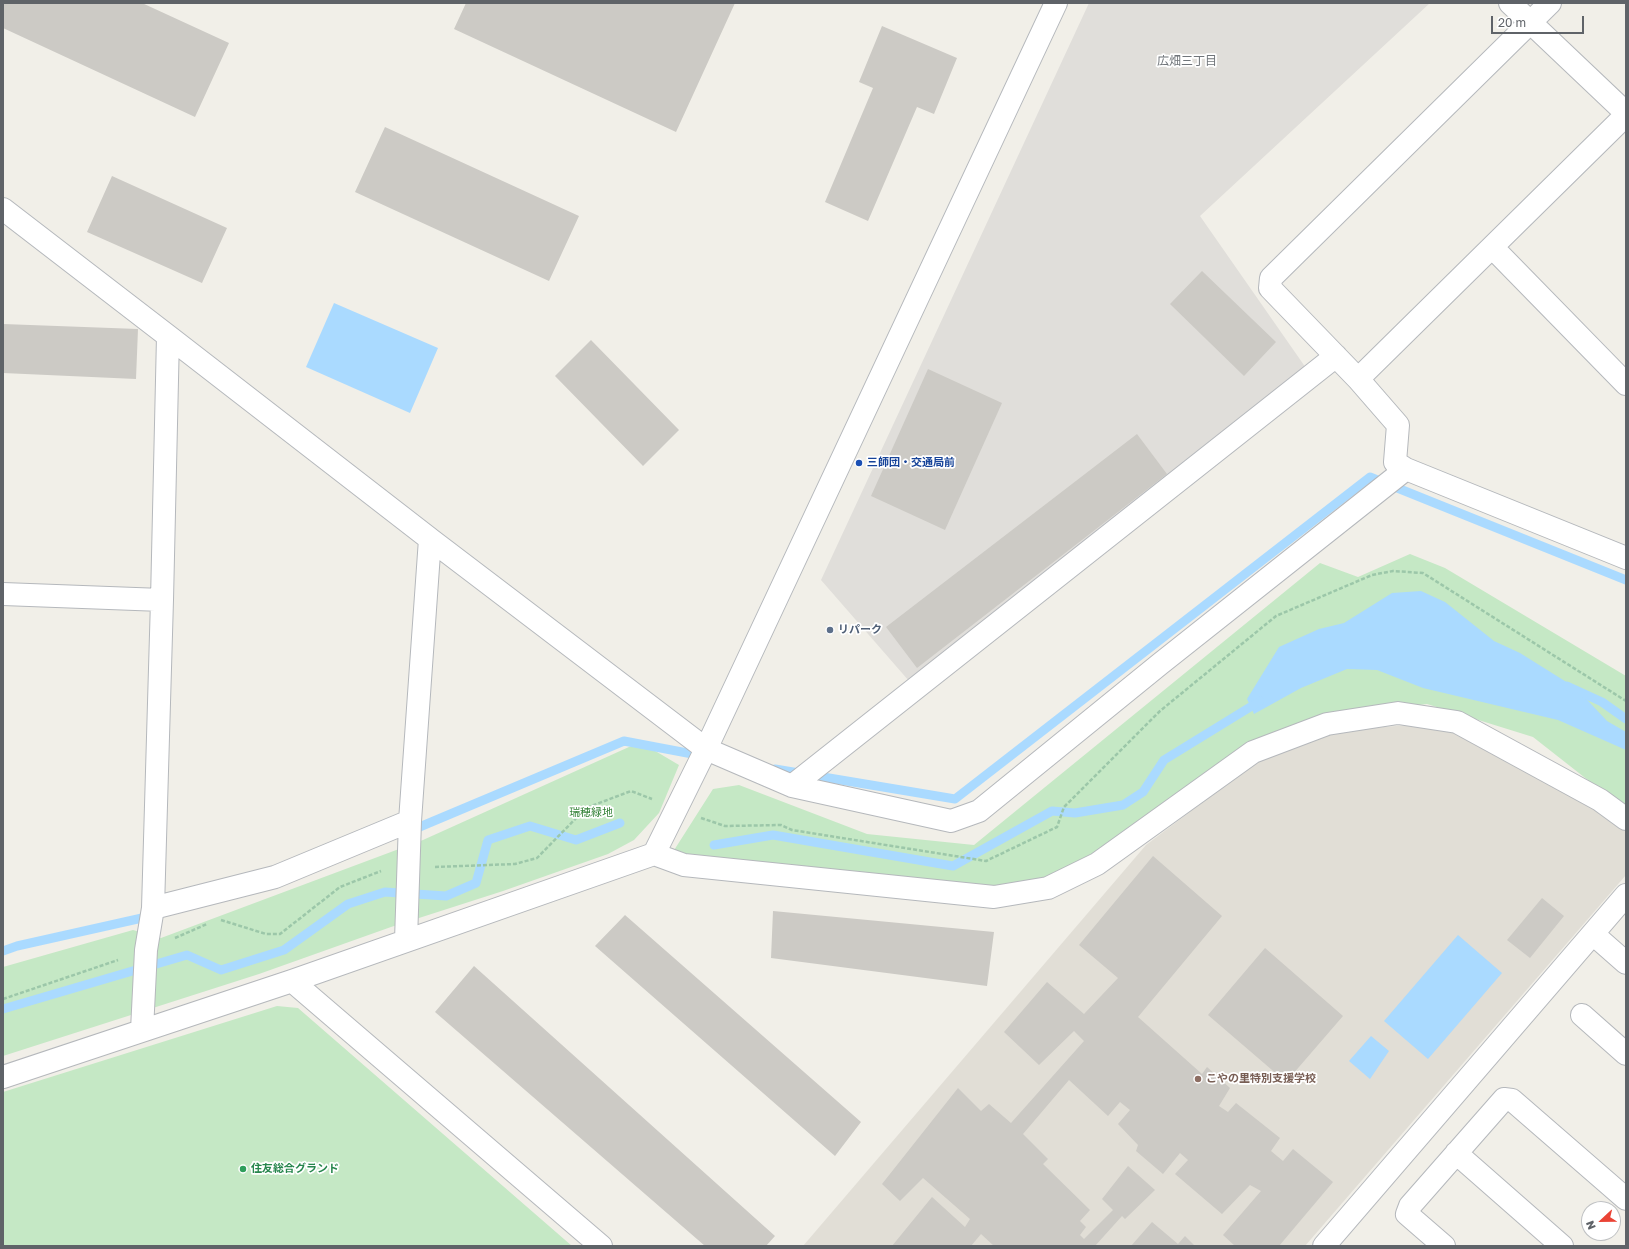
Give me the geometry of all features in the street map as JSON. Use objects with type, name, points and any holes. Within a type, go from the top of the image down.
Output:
[{"type":"street","points":[[654,854],[706,749],[1056,3]]},
{"type":"street","points":[[1358,379],[1493,248],[1626,114],[1510,3]]},
{"type":"street","points":[[1550,3],[1271,278],[1270,288],[1358,379],[1398,425],[1395,462],[1406,469],[1626,558]]},
{"type":"street","points":[[3,209],[430,539],[706,749],[792,786],[951,821],[979,811],[1160,664],[1406,469]]},
{"type":"street","points":[[1493,248],[1626,384]]},
{"type":"street","points":[[142,1030],[146,950],[153,908],[168,336]]},
{"type":"street","points":[[792,786],[1336,356]]},
{"type":"street","points":[[406,940],[410,821],[430,539]]},
{"type":"street","points":[[3,594],[162,600]]},
{"type":"street","points":[[3,1077],[292,981],[654,854],[684,864],[994,897],[1048,888],[1096,864],[1253,752],[1327,724],[1398,714],[1457,722],[1600,800],[1626,819]]},
{"type":"street","points":[[153,908],[275,877],[410,821]]},
{"type":"street","points":[[1324,1246],[1626,896]]},
{"type":"street","points":[[1593,934],[1626,963]]},
{"type":"street","points":[[292,981],[601,1246]]},
{"type":"street","points":[[1582,1015],[1626,1054]]},
{"type":"street","points":[[1444,1246],[1407,1214],[1410,1206],[1504,1100],[1512,1100],[1626,1199]]},
{"type":"street","points":[[1456,1153],[1562,1246]]},
{"type":"shaded area","points":[[1089,3],[1430,3],[1200,216],[1306,368],[909,681],[821,580]]},
{"type":"shaded area","name":"こやの里特別支援学校","points":[[1408,725],[1458,732],[1575,793],[1626,831],[1626,875],[1305,1246],[803,1246],[1146,845],[1256,762],[1335,731]]},
{"type":"green space","points":[[1410,554],[1445,568],[1626,676],[1626,810],[1533,737],[1427,704],[1327,716],[1094,859],[1049,883],[992,893],[671,855],[713,789],[739,785],[867,834],[974,845],[1320,563],[1358,577]]},
{"type":"green space","name":"瑞穂緑地","points":[[640,742],[679,765],[659,813],[634,840],[608,854],[503,891],[391,927],[259,974],[3,1056],[3,967],[133,930],[161,938],[423,840]]},
{"type":"green space","name":"住友総合グランド","points":[[277,1006],[298,1008],[572,1246],[3,1246],[3,1092]]},
{"type":"water","points":[[334,303],[438,348],[410,413],[306,367]]},
{"type":"water","points":[[1421,591],[1445,602],[1494,641],[1520,653],[1576,688],[1607,721],[1626,732],[1626,750],[1558,720],[1423,688],[1377,670],[1347,669],[1301,688],[1254,714],[1247,699],[1279,647],[1319,629],[1344,623],[1392,593]]},
{"type":"water","points":[[1458,935],[1502,973],[1428,1059],[1384,1021]]},
{"type":"water","points":[[1371,1036],[1389,1051],[1370,1079],[1349,1061]]},
{"type":"building","points":[[3,3],[142,3],[229,43],[195,117],[3,28]]},
{"type":"building","points":[[466,3],[735,3],[676,132],[454,29]]},
{"type":"building","points":[[882,26],[957,58],[934,114],[917,107],[868,221],[825,202],[873,88],[859,82]]},
{"type":"building","points":[[385,127],[579,216],[549,281],[355,192]]},
{"type":"building","points":[[112,176],[227,228],[202,283],[87,232]]},
{"type":"building","points":[[1202,271],[1276,342],[1244,376],[1170,304]]},
{"type":"building","points":[[3,324],[138,329],[136,379],[3,373]]},
{"type":"building","points":[[591,340],[679,430],[643,466],[555,376]]},
{"type":"building","points":[[928,369],[1002,403],[945,530],[871,496]]},
{"type":"building","points":[[1137,434],[1167,474],[917,668],[886,627]]},
{"type":"building","points":[[1153,856],[1222,916],[1138,1017],[1202,1074],[1207,1067],[1230,1088],[1219,1106],[1228,1112],[1236,1103],[1280,1138],[1271,1151],[1283,1161],[1293,1149],[1333,1182],[1279,1246],[1235,1246],[1223,1235],[1261,1191],[1250,1185],[1222,1214],[1175,1174],[1188,1160],[1180,1153],[1163,1174],[1136,1151],[1138,1145],[1118,1124],[1130,1110],[1120,1102],[1108,1116],[1069,1080],[1023,1134],[1048,1159],[1043,1164],[1090,1210],[1080,1221],[1086,1227],[1080,1235],[1084,1239],[1113,1210],[1102,1199],[1128,1166],[1155,1190],[1125,1219],[1122,1216],[1095,1246],[994,1246],[981,1234],[971,1246],[892,1246],[932,1197],[965,1227],[970,1219],[923,1178],[900,1201],[882,1184],[958,1088],[981,1111],[989,1104],[1011,1123],[1084,1041],[1074,1031],[1039,1065],[1004,1032],[1047,982],[1084,1014],[1118,978],[1079,945]]},
{"type":"building","points":[[1542,898],[1564,916],[1530,958],[1507,940]]},
{"type":"building","points":[[773,911],[994,932],[987,986],[771,958]]},
{"type":"building","points":[[625,915],[861,1122],[835,1156],[595,946]]},
{"type":"building","points":[[1265,948],[1343,1016],[1286,1082],[1208,1015]]},
{"type":"building","points":[[474,966],[775,1236],[766,1246],[705,1246],[435,1012]]},
{"type":"building","points":[[1152,1222],[1178,1244],[1185,1236],[1195,1246],[1131,1246]]},
{"type":"waterway","points":[[775,769],[955,799],[1370,477],[1626,580]]},
{"type":"waterway","points":[[1567,686],[1602,702],[1626,719]]},
{"type":"waterway","points":[[714,845],[773,835],[953,866],[1052,811],[1075,813],[1123,805],[1143,792],[1164,760],[1260,701]]},
{"type":"waterway","points":[[410,831],[624,741],[703,756]]},
{"type":"waterway","points":[[3,1009],[187,955],[221,970],[284,950],[348,904],[385,892],[446,896],[476,883],[488,840],[530,826],[576,840],[620,823]]},
{"type":"waterway","points":[[3,951],[17,946],[151,916]]},
{"type":"place","name":"三師団・交通局前","points":[[859,463]]},
{"type":"place","name":"リパーク","points":[[830,630]]},
{"type":"place","name":"こやの里特別支援学校","points":[[1198,1079]]},
{"type":"place","name":"住友総合グランド","points":[[243,1169]]},
{"type":"district","name":"広畑三丁目","points":[[1187,61]]}]
